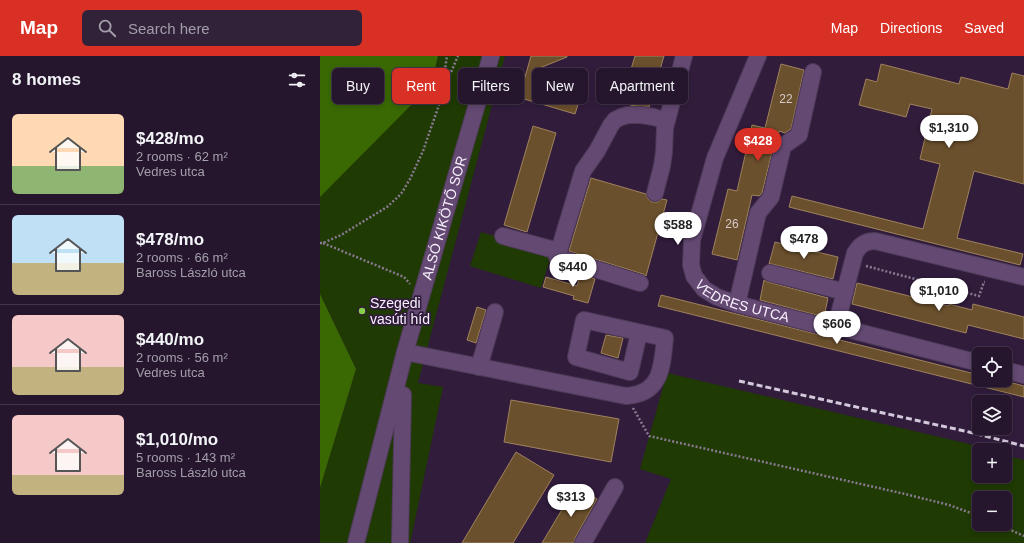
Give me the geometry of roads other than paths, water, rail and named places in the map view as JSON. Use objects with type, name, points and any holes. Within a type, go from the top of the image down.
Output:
[{"type":"street","name":"ALSÓ KIKÖTŐ SOR","points":[[356,543],[405,352],[491,56]]},
{"type":"street","points":[[655,193],[662,166],[666,120],[684,56]]},
{"type":"street","name":"VEDRES UTCA","points":[[758,56],[715,158],[692,240],[691,265],[694,276],[704,289],[717,297],[736,304],[826,327],[835,326],[972,362]]},
{"type":"street","points":[[736,304],[758,213],[770,197],[783,146],[799,135],[813,72]]},
{"type":"street","points":[[640,283],[557,257],[583,171],[597,151],[611,125],[615,120],[628,115],[641,115],[666,120]]},
{"type":"street","points":[[503,236],[558,251]]},
{"type":"street","points":[[835,326],[854,253],[863,243],[869,241],[875,241],[1024,277]]},
{"type":"street","points":[[770,273],[845,292]]},
{"type":"street","points":[[479,367],[496,312]]},
{"type":"street","points":[[405,352],[626,396],[641,393],[652,386],[658,378],[661,369],[665,338],[639,333]]},
{"type":"street","points":[[1012,372],[1024,375]]},
{"type":"street","points":[[395,392],[403,395],[400,543]]},
{"type":"street","points":[[583,543],[614,488]]},
{"type":"railway","points":[[739,381],[969,432],[1024,446]]},
{"type":"place","name":"Szegedi vasúti híd","points":[[362,311]]}]
